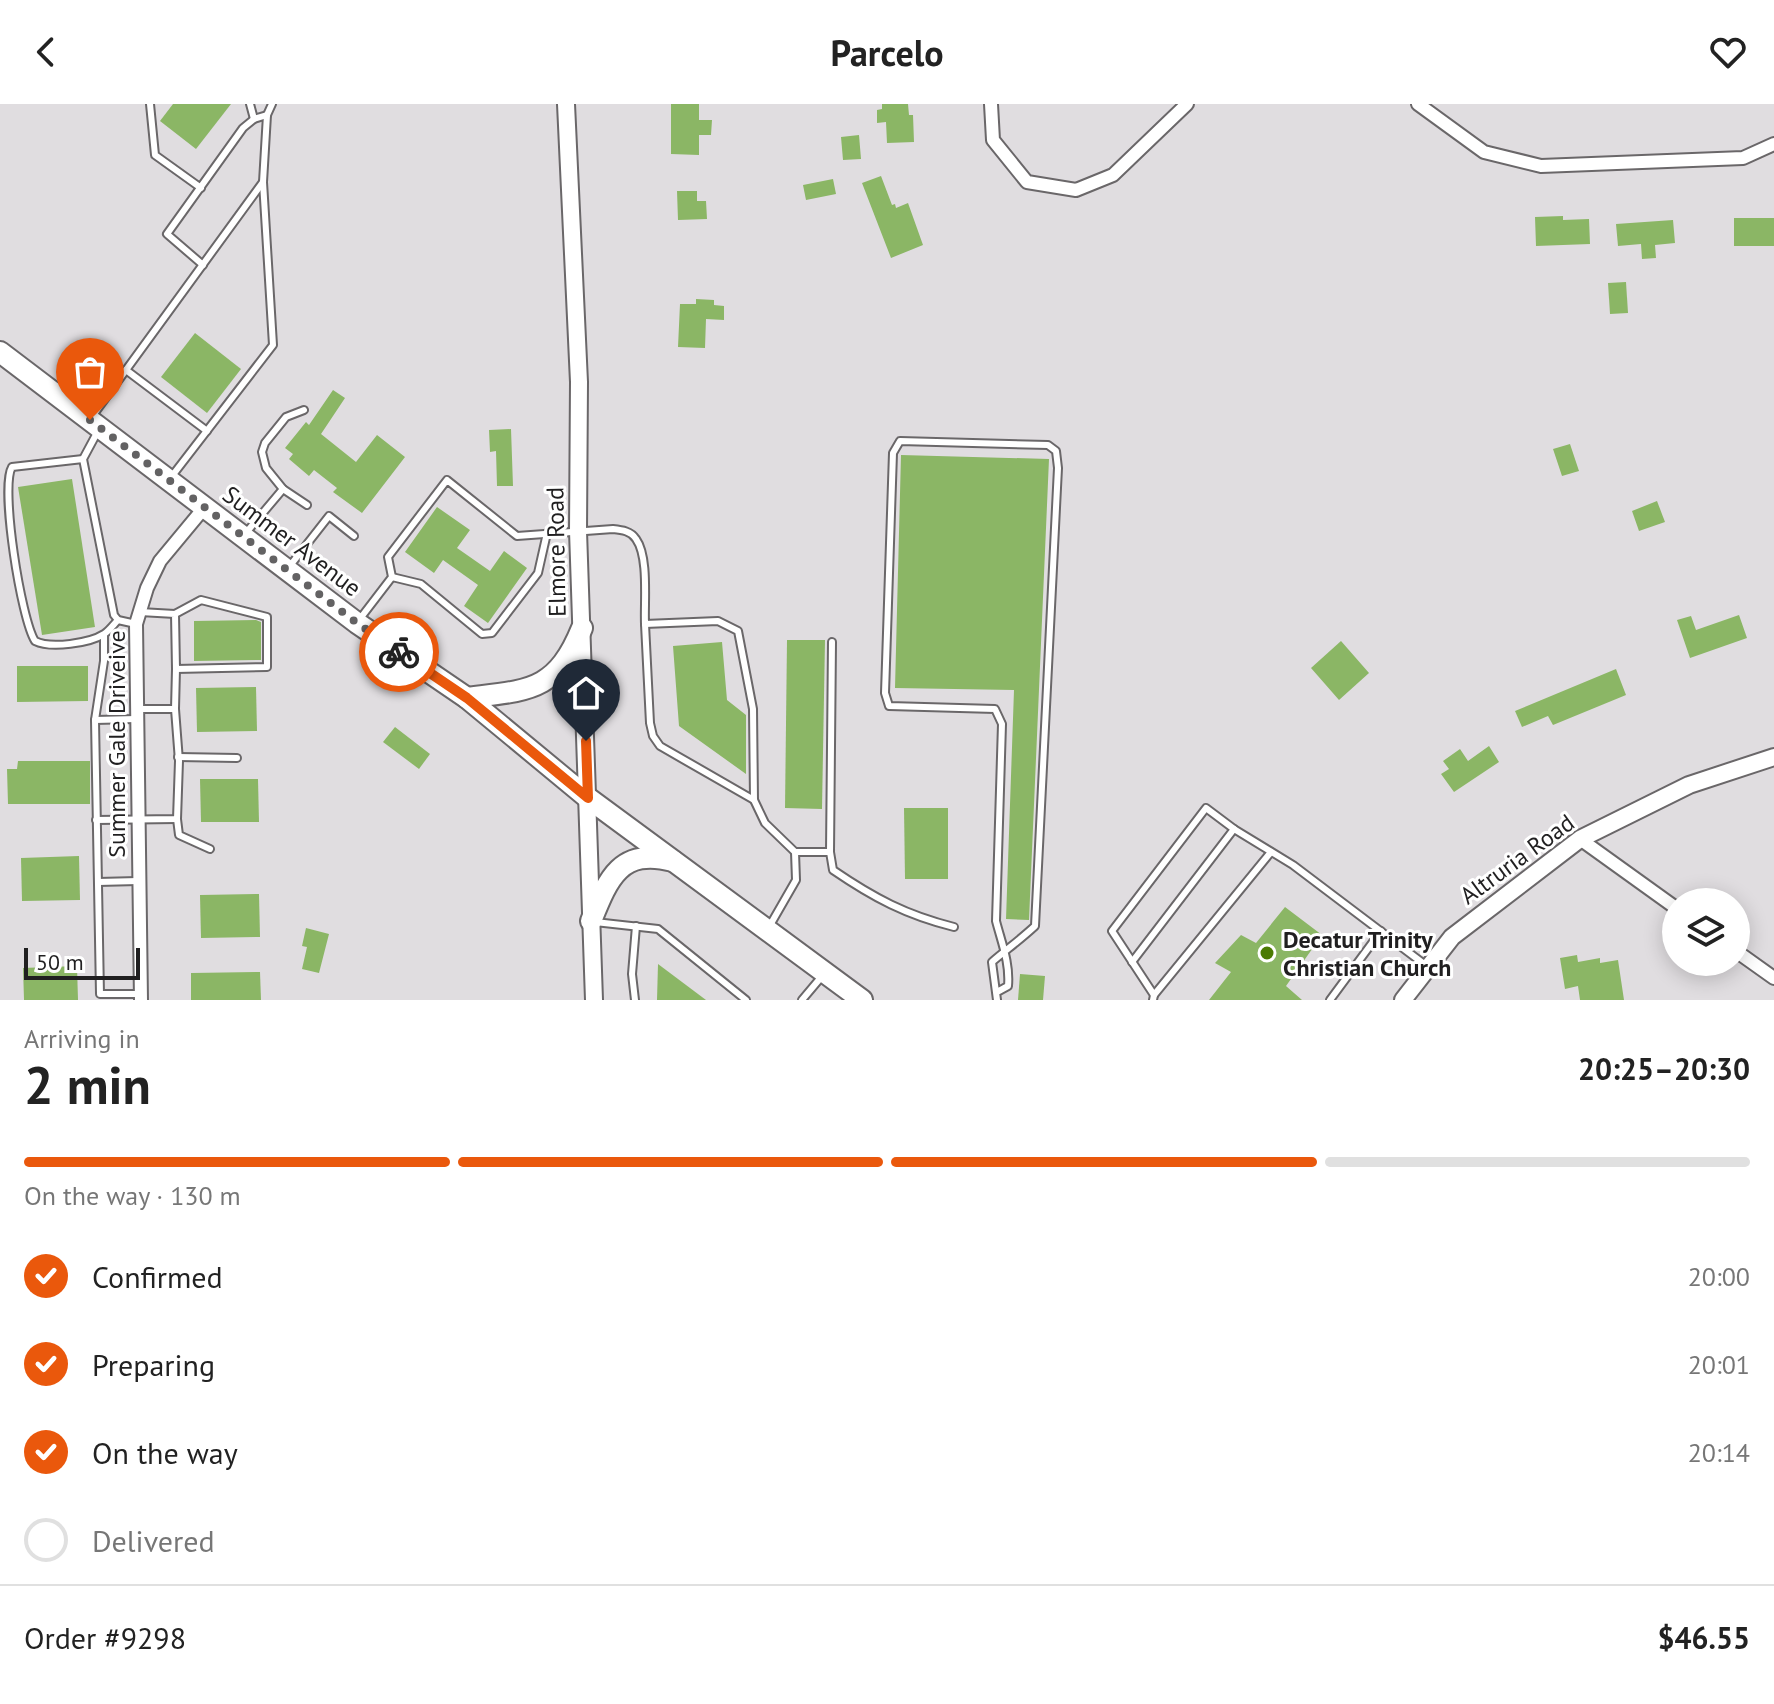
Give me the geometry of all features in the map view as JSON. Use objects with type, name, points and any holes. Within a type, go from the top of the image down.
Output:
[{"type":"main road","name":"Summer Avenue","points":[[0,352],[357,623],[467,698],[588,798],[861,1000]]},
{"type":"main road","points":[[467,698],[516,691],[542,683],[563,665],[582,628]]},
{"type":"main road","points":[[591,921],[606,882],[617,869],[646,858],[659,857],[673,861]]},
{"type":"street","name":"Elmore Road","points":[[566,104],[579,382],[578,531],[594,1000]]},
{"type":"street","points":[[991,104],[993,140],[1027,182],[1076,190],[1113,175],[1187,104]]},
{"type":"street","points":[[1418,104],[1484,152],[1541,166],[1743,158],[1774,144]]},
{"type":"street","name":"Summer Gale Driveive","points":[[141,997],[136,714],[138,618],[160,561],[204,508]]},
{"type":"street","name":"Altruria Road","points":[[1403,1000],[1452,937],[1580,839],[1689,785],[1774,757]]},
{"type":"street","points":[[1580,839],[1662,898]]},
{"type":"street","points":[[1750,961],[1774,978]]},
{"type":"lane","points":[[150,104],[155,155],[201,188]]},
{"type":"lane","points":[[250,104],[254,119]]},
{"type":"lane","points":[[169,480],[273,345],[263,182],[267,115],[272,104]]},
{"type":"lane","points":[[203,265],[167,234],[243,128],[254,119],[267,115]]},
{"type":"lane","points":[[118,620],[114,615],[83,459],[95,424],[126,370],[263,182]]},
{"type":"lane","points":[[126,370],[207,431]]},
{"type":"lane","points":[[304,410],[286,417],[265,443],[262,452],[266,468],[283,489],[307,505]]},
{"type":"lane","points":[[997,992],[1008,986],[1009,961],[1004,952],[996,921],[1002,724],[995,709],[889,706],[885,693],[893,453],[900,441],[1048,445],[1056,451],[1058,468],[1035,926],[1004,952],[992,962],[997,1000]]},
{"type":"lane","points":[[83,459],[12,467],[7,475],[7,505],[25,618],[35,641],[43,645],[74,643],[104,635],[118,620],[175,614],[201,600],[267,617],[267,667],[176,669]]},
{"type":"lane","points":[[357,623],[392,577],[388,557],[447,480],[517,536],[613,529],[628,531],[636,537],[642,552],[653,736],[660,746],[754,800]]},
{"type":"lane","points":[[243,537],[283,489]]},
{"type":"lane","points":[[287,570],[329,516],[354,536]]},
{"type":"lane","points":[[392,577],[421,584],[482,634],[492,633],[538,573],[547,533]]},
{"type":"lane","points":[[175,614],[179,835],[210,849]]},
{"type":"lane","points":[[645,624],[718,621],[738,631],[753,709],[754,800],[765,823],[795,852],[796,880],[767,930]]},
{"type":"lane","points":[[104,635],[104,661],[95,720],[100,994],[141,997]]},
{"type":"lane","points":[[832,642],[830,852],[833,870],[876,899],[925,920],[954,927]]},
{"type":"lane","points":[[95,720],[175,709]]},
{"type":"lane","points":[[178,757],[237,758]]},
{"type":"lane","points":[[1271,852],[1154,998],[1112,931],[1206,808],[1293,865],[1429,967]]},
{"type":"lane","points":[[96,820],[177,819]]},
{"type":"lane","points":[[1132,962],[1234,829]]},
{"type":"lane","points":[[795,852],[830,852]]},
{"type":"lane","points":[[98,882],[139,881]]},
{"type":"lane","points":[[591,921],[658,929],[746,1000]]},
{"type":"lane","points":[[635,1000],[632,974],[636,926]]},
{"type":"lane","points":[[1330,1000],[1381,931]]},
{"type":"lane","points":[[802,1000],[825,973]]},
{"type":"building","points":[[173,104],[231,104],[196,149],[160,121]]},
{"type":"building","points":[[671,104],[699,104],[699,120],[712,120],[711,135],[699,135],[699,155],[671,154]]},
{"type":"building","points":[[882,104],[908,104],[909,115],[913,115],[914,142],[887,143],[886,122],[877,123],[877,110],[882,109]]},
{"type":"building","points":[[859,135],[861,159],[843,160],[841,137]]},
{"type":"building","points":[[881,176],[892,205],[895,204],[896,208],[908,203],[923,245],[891,258],[862,183]]},
{"type":"building","points":[[833,179],[836,194],[806,200],[803,185]]},
{"type":"building","points":[[677,191],[697,191],[697,201],[706,201],[707,219],[678,220]]},
{"type":"building","points":[[1563,216],[1563,220],[1589,219],[1590,244],[1536,246],[1535,217]]},
{"type":"building","points":[[1734,218],[1774,218],[1774,246],[1734,246]]},
{"type":"building","points":[[1673,220],[1675,243],[1655,245],[1656,258],[1642,259],[1641,244],[1618,246],[1616,224]]},
{"type":"building","points":[[1626,282],[1628,313],[1610,314],[1608,283]]},
{"type":"building","points":[[696,299],[714,300],[714,305],[724,306],[724,320],[706,319],[705,348],[678,347],[680,304],[696,304]]},
{"type":"building","points":[[195,333],[241,369],[207,413],[161,377]]},
{"type":"building","points":[[333,390],[345,398],[321,434],[356,462],[377,435],[405,457],[362,513],[333,492],[337,488],[314,470],[309,476],[289,459],[293,454],[285,448],[306,422],[309,425]]},
{"type":"building","points":[[511,429],[513,486],[497,486],[496,451],[490,452],[489,430]]},
{"type":"building","points":[[1570,444],[1579,471],[1562,476],[1553,449]]},
{"type":"building","points":[[901,455],[1049,459],[1029,920],[1006,919],[1014,690],[895,688]]},
{"type":"building","points":[[72,479],[95,627],[42,635],[18,487]]},
{"type":"building","points":[[1657,501],[1665,522],[1639,531],[1632,511]]},
{"type":"building","points":[[437,507],[470,530],[457,548],[490,571],[504,551],[527,568],[488,623],[464,606],[478,585],[443,560],[434,573],[405,552]]},
{"type":"building","points":[[1739,615],[1747,638],[1690,658],[1677,620],[1691,616],[1696,630]]},
{"type":"building","points":[[194,621],[261,622],[261,660],[194,661]]},
{"type":"building","points":[[787,640],[825,640],[822,809],[785,808]]},
{"type":"building","points":[[1341,641],[1369,673],[1339,700],[1311,668]]},
{"type":"building","points":[[722,642],[727,700],[746,715],[746,774],[679,726],[673,646]]},
{"type":"building","points":[[17,666],[88,666],[88,701],[17,702]]},
{"type":"building","points":[[1616,669],[1626,695],[1553,725],[1548,716],[1522,727],[1515,711]]},
{"type":"building","points":[[256,687],[257,731],[197,732],[196,688]]},
{"type":"building","points":[[395,727],[430,754],[419,769],[383,742]]},
{"type":"building","points":[[1489,746],[1499,762],[1454,792],[1441,774],[1449,769],[1443,761],[1460,749],[1468,761]]},
{"type":"building","points":[[18,761],[90,761],[90,804],[8,804],[7,769],[17,769]]},
{"type":"building","points":[[200,779],[258,779],[259,822],[201,822]]},
{"type":"building","points":[[904,808],[948,808],[948,879],[905,879]]},
{"type":"building","points":[[79,856],[80,900],[22,901],[21,858]]},
{"type":"building","points":[[259,894],[260,937],[201,938],[200,895]]},
{"type":"building","name":"Decatur Trinity Christian Church","points":[[1285,907],[1322,935],[1286,986],[1302,1000],[1209,1000],[1231,972],[1215,963],[1241,935],[1256,943]]},
{"type":"building","points":[[306,928],[329,934],[319,973],[302,969],[307,947],[302,946]]},
{"type":"building","points":[[1577,955],[1578,962],[1600,958],[1600,963],[1618,960],[1624,1000],[1580,1000],[1578,986],[1565,989],[1560,958]]},
{"type":"building","points":[[658,964],[706,1000],[657,1000]]},
{"type":"building","points":[[77,966],[78,1000],[24,1000],[23,968]]},
{"type":"building","points":[[260,972],[261,1000],[191,1000],[191,973]]},
{"type":"building","points":[[1020,974],[1045,976],[1043,1000],[1018,1000]]},
{"type":"way so far","points":[[90,420],[399,652]]},
{"type":"place","name":"Decatur Trinity Christian Church","points":[[1267,953]]},
{"type":"route","points":[[399,652],[467,698],[588,798],[586,741]]}]
